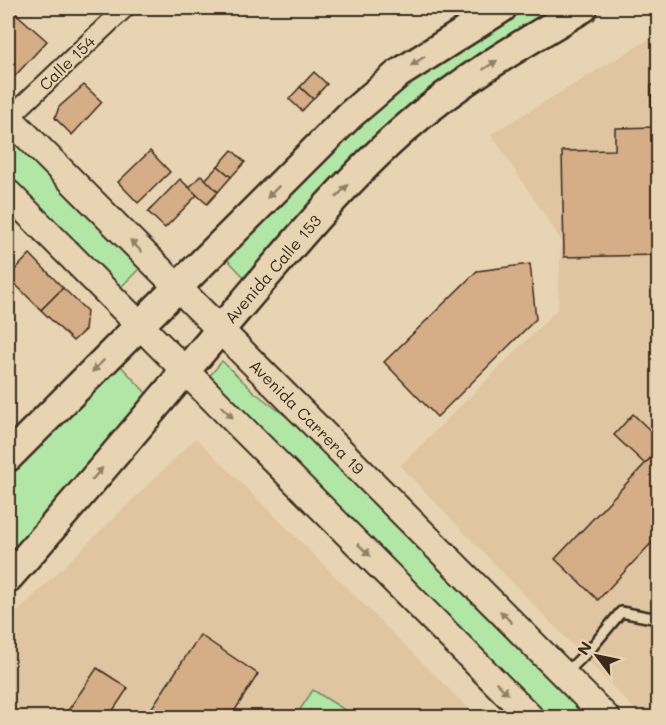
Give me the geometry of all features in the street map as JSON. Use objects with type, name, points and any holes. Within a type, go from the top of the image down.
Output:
[{"type":"main road","points":[[8,457],[350,115],[398,74],[502,8]]},
{"type":"main road","name":"Avenida Calle 153","points":[[8,578],[330,204],[406,127],[473,76],[583,8]]},
{"type":"main road","name":"Avenida Carrera 19","points":[[8,118],[607,717]]},
{"type":"main road","points":[[8,193],[531,717]]},
{"type":"street","name":"Calle 154","points":[[8,118],[125,8]]},
{"type":"lane","points":[[564,675],[592,647],[621,612],[658,619]]},
{"type":"shaded area","points":[[658,34],[658,717],[642,717],[400,466],[558,309],[561,240],[491,134]]},
{"type":"shaded area","points":[[196,438],[477,717],[8,718],[8,621]]},
{"type":"green space","points":[[521,8],[560,8],[396,120],[244,277],[227,259],[380,106],[416,74]]},
{"type":"green space","points":[[8,130],[141,267],[121,287],[8,174]]},
{"type":"green space","points":[[222,361],[254,392],[304,430],[597,717],[543,717],[208,378]]},
{"type":"green space","points":[[118,363],[147,394],[8,559],[8,475]]},
{"type":"green space","points":[[313,690],[356,717],[295,717]]},
{"type":"building","points":[[13,11],[47,41],[14,77],[8,77],[8,17]]},
{"type":"building","points":[[314,72],[327,84],[313,99],[300,87]]},
{"type":"building","points":[[84,85],[102,102],[72,135],[55,118],[59,107]]},
{"type":"building","points":[[651,85],[658,85],[658,106],[651,106]]},
{"type":"building","points":[[300,87],[313,99],[302,111],[289,99]]},
{"type":"building","points":[[658,127],[658,255],[564,257],[562,151],[615,150],[615,128]]},
{"type":"building","points":[[232,150],[245,162],[231,177],[218,166]]},
{"type":"building","points":[[150,151],[170,172],[138,203],[118,182]]},
{"type":"building","points":[[218,166],[231,177],[218,192],[205,180]]},
{"type":"building","points":[[201,175],[218,192],[207,204],[189,188]]},
{"type":"building","points":[[180,179],[197,195],[165,228],[148,212]]},
{"type":"building","points":[[30,254],[63,288],[41,310],[8,277]]},
{"type":"building","points":[[530,264],[536,319],[437,417],[384,362],[477,271]]},
{"type":"building","points":[[63,288],[87,311],[85,330],[73,341],[41,310]]},
{"type":"building","points":[[633,414],[658,438],[658,450],[645,464],[614,435]]},
{"type":"building","points":[[658,450],[658,536],[598,600],[555,559]]},
{"type":"building","points":[[200,635],[258,674],[230,718],[145,718]]},
{"type":"building","points":[[97,668],[128,688],[108,718],[63,718]]}]
